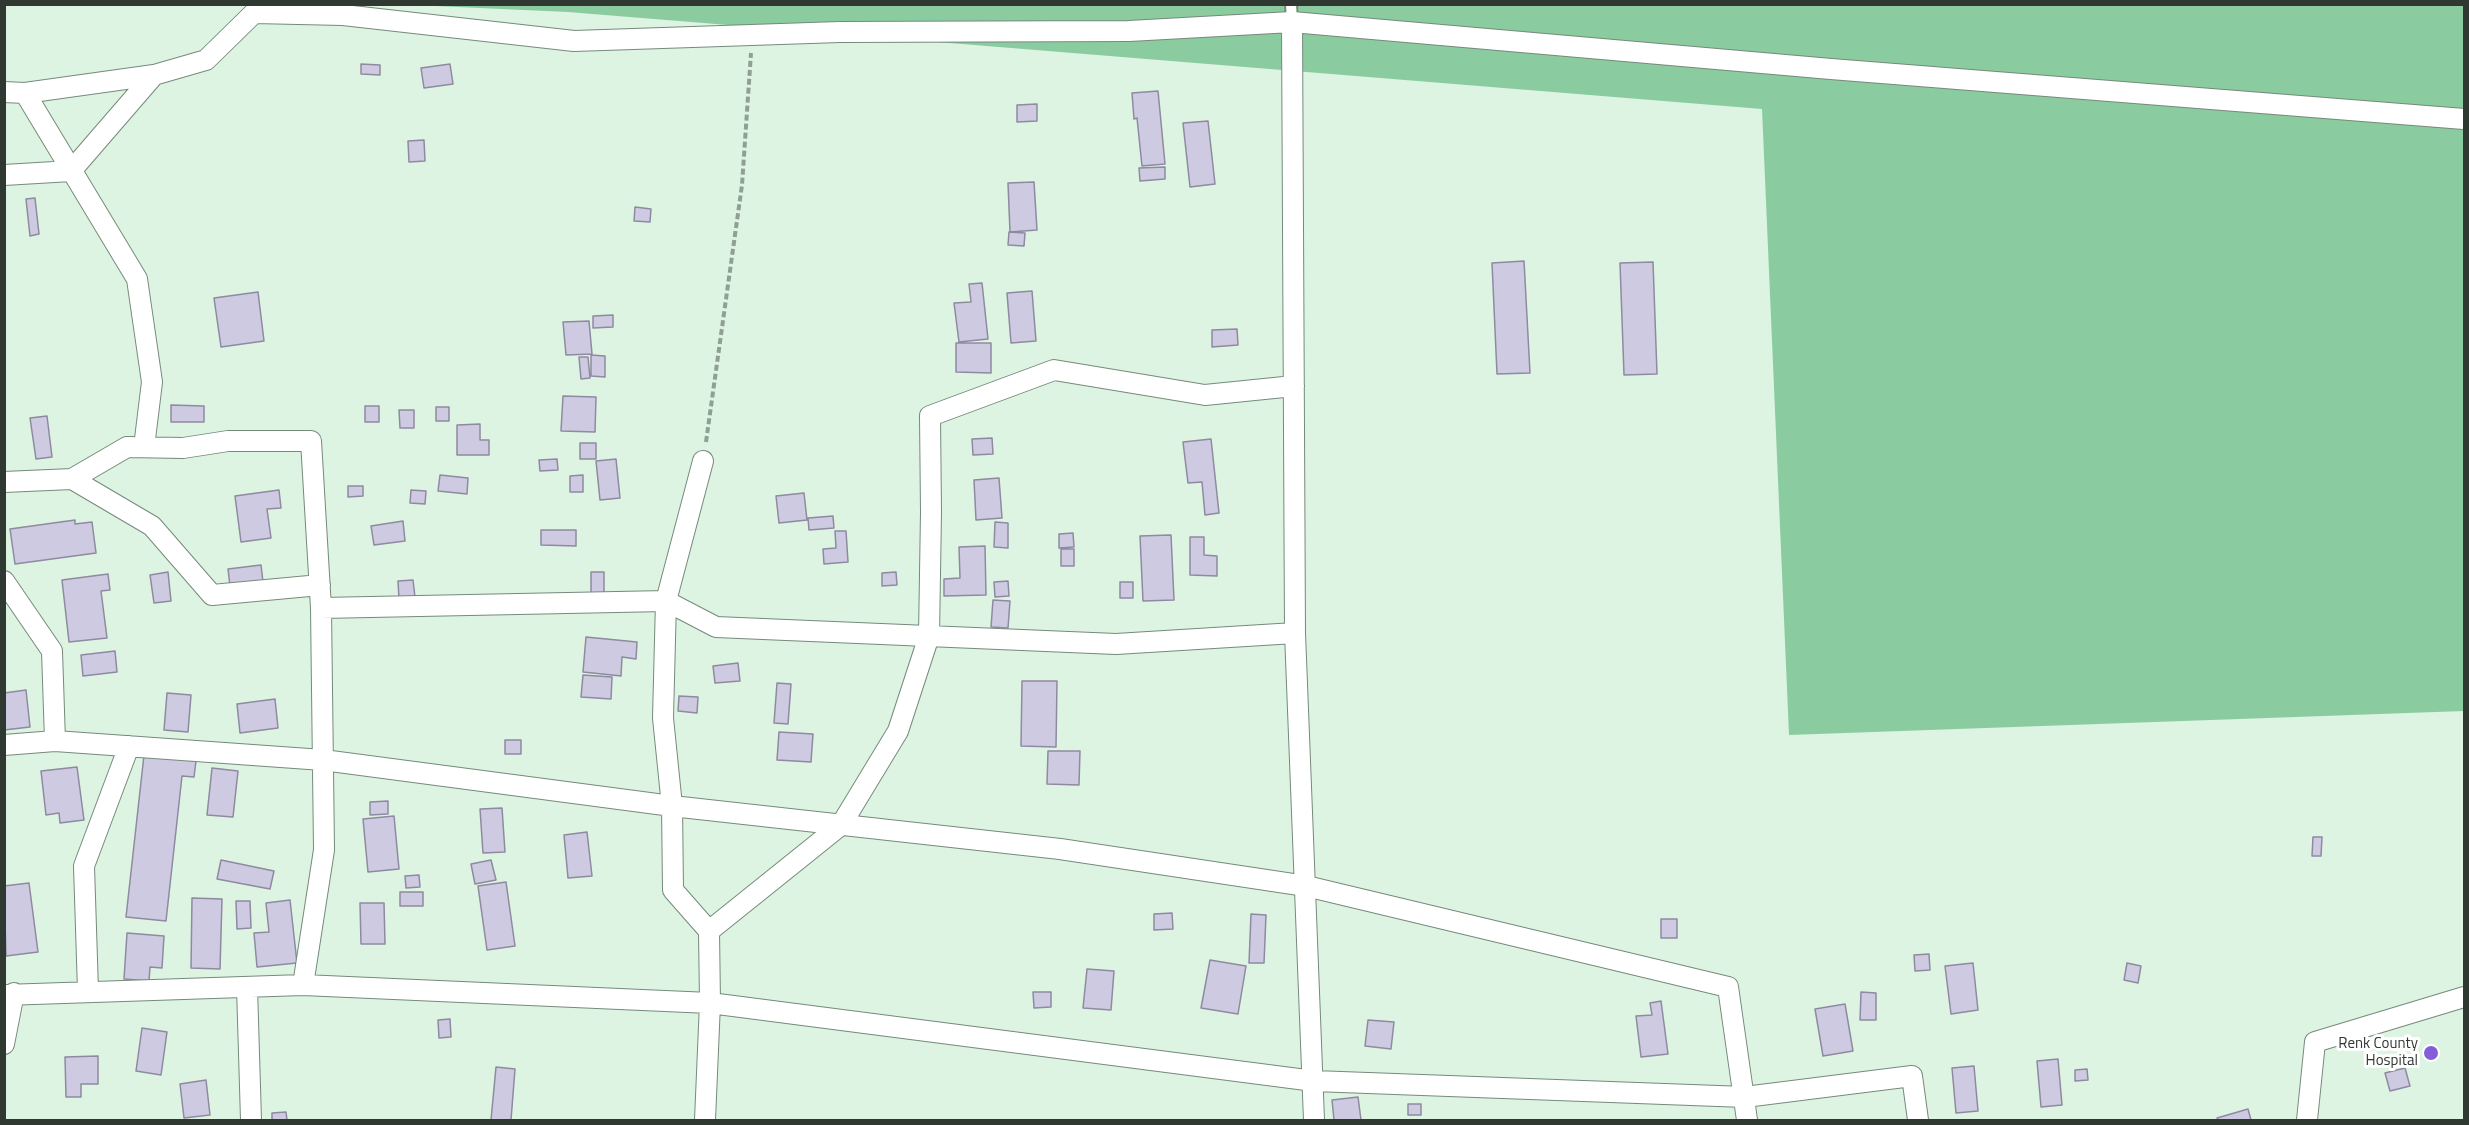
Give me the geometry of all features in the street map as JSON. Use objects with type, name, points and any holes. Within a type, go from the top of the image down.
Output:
[{"type":"street","points":[[1292,13],[1295,633],[1314,1120]]},
{"type":"street","points":[[4,92],[25,93],[154,75],[206,60],[254,14],[343,15],[574,41],[840,32],[1129,31],[1292,13],[1831,69],[2464,119]]},
{"type":"street","points":[[4,176],[71,171],[154,75]]},
{"type":"street","points":[[25,93],[137,279],[152,382],[144,447]]},
{"type":"street","points":[[709,931],[841,825],[898,731],[929,636],[932,512],[930,416],[1054,370],[1205,395],[1294,386]]},
{"type":"street","points":[[4,482],[72,479],[127,447],[183,448],[228,441],[310,441],[321,608],[324,849],[303,985]]},
{"type":"street","points":[[703,460],[666,601],[663,718],[672,806],[673,890],[709,931],[710,1003],[705,1120]]},
{"type":"street","points":[[72,479],[152,526],[212,595],[320,585]]},
{"type":"street","points":[[4,581],[52,651],[55,741]]},
{"type":"street","points":[[321,608],[666,601],[716,627],[1116,644],[1295,633]]},
{"type":"street","points":[[4,745],[55,741],[323,760],[672,806],[1060,849],[1306,886],[1728,987],[1747,1120]]},
{"type":"street","points":[[88,991],[84,866],[129,746]]},
{"type":"street","points":[[4,1044],[9,994],[303,985],[710,1003],[1314,1081],[1745,1097],[1912,1076],[1918,1120]]},
{"type":"street","points":[[247,987],[251,1120]]},
{"type":"street","points":[[2307,1120],[2315,1042],[2464,997]]},
{"type":"path","points":[[703,460],[742,185],[752,35]]},
{"type":"green space","points":[[413,5],[2464,5],[2464,711],[1789,735],[1762,109],[568,12]]},
{"type":"building","points":[[361,64],[380,65],[380,75],[361,74]]},
{"type":"building","points":[[450,64],[453,84],[424,88],[421,68]]},
{"type":"building","points":[[1158,91],[1165,164],[1142,166],[1132,93]]},
{"type":"building","points":[[1037,104],[1037,121],[1017,122],[1017,105]]},
{"type":"building","points":[[1208,121],[1215,184],[1190,187],[1183,123]]},
{"type":"building","points":[[424,140],[425,161],[409,162],[408,141]]},
{"type":"building","points":[[1165,167],[1165,179],[1140,181],[1139,168]]},
{"type":"building","points":[[1034,182],[1037,230],[1010,232],[1008,183]]},
{"type":"building","points":[[35,198],[39,234],[30,236],[26,199]]},
{"type":"building","points":[[635,207],[651,209],[650,222],[634,221]]},
{"type":"building","points":[[1009,232],[1025,233],[1024,246],[1008,245]]},
{"type":"building","points":[[1524,261],[1530,373],[1497,374],[1492,263]]},
{"type":"building","points":[[1653,262],[1657,374],[1624,375],[1620,263]]},
{"type":"building","points":[[982,283],[988,339],[959,342],[954,303],[971,302],[969,284]]},
{"type":"building","points":[[1032,291],[1036,341],[1011,343],[1007,293]]},
{"type":"building","points":[[258,292],[264,341],[221,347],[214,298]]},
{"type":"building","points":[[613,315],[613,327],[593,328],[593,316]]},
{"type":"building","points":[[589,321],[592,354],[566,355],[563,322]]},
{"type":"building","points":[[1237,329],[1238,345],[1212,347],[1212,330]]},
{"type":"building","points":[[956,343],[991,343],[991,373],[956,372]]},
{"type":"building","points":[[591,355],[605,356],[605,377],[591,376]]},
{"type":"building","points":[[579,357],[588,357],[590,378],[581,379]]},
{"type":"building","points":[[563,396],[596,397],[595,432],[561,431]]},
{"type":"building","points":[[171,405],[204,406],[204,422],[171,422]]},
{"type":"building","points":[[365,406],[379,406],[379,422],[365,422]]},
{"type":"building","points":[[436,407],[449,407],[449,421],[436,421]]},
{"type":"building","points":[[399,410],[414,410],[414,428],[400,428]]},
{"type":"building","points":[[47,416],[52,457],[36,459],[30,418]]},
{"type":"building","points":[[480,424],[480,440],[489,440],[489,455],[457,455],[457,425]]},
{"type":"building","points":[[992,438],[993,454],[973,455],[972,439]]},
{"type":"building","points":[[1211,439],[1219,513],[1205,515],[1202,482],[1188,483],[1183,442]]},
{"type":"building","points":[[580,443],[596,443],[596,459],[580,459]]},
{"type":"building","points":[[557,459],[558,470],[540,471],[539,460]]},
{"type":"building","points":[[616,459],[620,498],[600,500],[596,461]]},
{"type":"building","points":[[440,475],[468,478],[467,494],[438,491]]},
{"type":"building","points":[[583,475],[583,492],[570,492],[570,476]]},
{"type":"building","points":[[999,478],[1002,518],[976,520],[974,480]]},
{"type":"building","points":[[348,486],[363,486],[363,496],[348,497]]},
{"type":"building","points":[[279,490],[281,508],[267,509],[271,538],[241,542],[235,496]]},
{"type":"building","points":[[411,490],[426,491],[425,504],[410,503]]},
{"type":"building","points":[[804,493],[807,520],[779,523],[776,496]]},
{"type":"building","points":[[833,516],[834,528],[809,530],[808,518]]},
{"type":"building","points":[[75,520],[75,524],[92,522],[96,553],[15,564],[10,529]]},
{"type":"building","points":[[403,521],[405,541],[374,545],[371,526]]},
{"type":"building","points":[[995,522],[1008,523],[1008,548],[994,547]]},
{"type":"building","points":[[541,530],[576,530],[576,546],[541,545]]},
{"type":"building","points":[[835,531],[846,531],[848,562],[824,564],[823,549],[836,548]]},
{"type":"building","points":[[1073,533],[1074,547],[1059,548],[1059,534]]},
{"type":"building","points":[[1171,535],[1174,600],[1143,601],[1140,536]]},
{"type":"building","points":[[1190,537],[1204,537],[1204,555],[1217,556],[1217,576],[1190,575]]},
{"type":"building","points":[[985,546],[986,595],[944,596],[944,579],[960,578],[959,547]]},
{"type":"building","points":[[1061,549],[1074,549],[1074,566],[1061,566]]},
{"type":"building","points":[[261,565],[263,582],[230,586],[228,569]]},
{"type":"building","points":[[168,572],[171,601],[154,603],[150,575]]},
{"type":"building","points":[[591,572],[604,572],[604,595],[591,595]]},
{"type":"building","points":[[896,572],[897,585],[882,586],[882,573]]},
{"type":"building","points":[[108,574],[110,590],[101,591],[107,638],[69,642],[62,580]]},
{"type":"building","points":[[413,580],[415,597],[399,599],[398,581]]},
{"type":"building","points":[[1008,581],[1009,596],[995,597],[994,582]]},
{"type":"building","points":[[1120,582],[1133,582],[1133,598],[1120,598]]},
{"type":"building","points":[[993,600],[1010,601],[1008,628],[991,627]]},
{"type":"building","points":[[586,637],[637,642],[636,659],[622,657],[621,676],[583,672]]},
{"type":"building","points":[[115,651],[117,672],[83,676],[81,655]]},
{"type":"building","points":[[738,663],[740,681],[715,683],[713,666]]},
{"type":"building","points":[[583,675],[612,677],[611,699],[581,697]]},
{"type":"building","points":[[1022,681],[1057,681],[1056,747],[1021,746]]},
{"type":"building","points":[[777,683],[791,684],[788,724],[774,723]]},
{"type":"building","points":[[26,690],[30,727],[4,730],[4,693]]},
{"type":"building","points":[[167,693],[191,695],[188,732],[164,730]]},
{"type":"building","points":[[679,696],[698,697],[697,713],[678,711]]},
{"type":"building","points":[[275,699],[278,728],[240,733],[237,704]]},
{"type":"building","points":[[779,732],[813,734],[811,762],[777,760]]},
{"type":"building","points":[[505,740],[521,740],[521,754],[505,754]]},
{"type":"building","points":[[1048,751],[1080,751],[1079,785],[1047,784]]},
{"type":"building","points":[[144,755],[196,761],[194,777],[182,776],[166,921],[126,917]]},
{"type":"building","points":[[77,767],[84,820],[60,823],[59,813],[46,815],[41,771]]},
{"type":"building","points":[[212,768],[238,771],[233,817],[207,815]]},
{"type":"building","points":[[388,801],[388,814],[370,815],[370,802]]},
{"type":"building","points":[[502,808],[505,852],[483,853],[480,809]]},
{"type":"building","points":[[394,816],[399,869],[368,872],[363,819]]},
{"type":"building","points":[[587,832],[592,876],[568,878],[564,835]]},
{"type":"building","points":[[2313,837],[2322,837],[2321,856],[2312,856]]},
{"type":"building","points":[[221,860],[274,871],[270,889],[217,879]]},
{"type":"building","points":[[491,860],[496,880],[475,884],[471,864]]},
{"type":"building","points":[[419,875],[420,887],[406,888],[405,876]]},
{"type":"building","points":[[506,882],[515,946],[487,950],[478,886]]},
{"type":"building","points":[[29,883],[38,952],[6,956],[4,886]]},
{"type":"building","points":[[400,892],[423,892],[423,906],[400,906]]},
{"type":"building","points":[[192,898],[222,899],[220,969],[191,968]]},
{"type":"building","points":[[290,900],[297,963],[257,967],[254,933],[269,932],[266,903]]},
{"type":"building","points":[[236,901],[250,901],[251,928],[237,929]]},
{"type":"building","points":[[360,903],[384,903],[385,944],[361,944]]},
{"type":"building","points":[[1172,913],[1173,929],[1154,930],[1154,914]]},
{"type":"building","points":[[1251,914],[1266,915],[1264,963],[1249,963]]},
{"type":"building","points":[[1661,919],[1677,919],[1677,938],[1661,938]]},
{"type":"building","points":[[127,933],[164,936],[162,968],[150,967],[149,981],[124,979]]},
{"type":"building","points":[[1929,954],[1930,970],[1915,971],[1914,955]]},
{"type":"building","points":[[1210,960],[1246,966],[1238,1014],[1201,1008]]},
{"type":"building","points":[[1973,963],[1978,1010],[1951,1014],[1945,966]]},
{"type":"building","points":[[2127,963],[2141,966],[2138,983],[2124,980]]},
{"type":"building","points":[[1087,969],[1114,971],[1111,1010],[1083,1008]]},
{"type":"building","points":[[1033,992],[1051,992],[1051,1007],[1034,1008]]},
{"type":"building","points":[[1861,992],[1876,993],[1876,1020],[1860,1020]]},
{"type":"building","points":[[1661,1001],[1668,1054],[1641,1057],[1636,1016],[1652,1015],[1650,1003]]},
{"type":"building","points":[[1845,1004],[1853,1051],[1823,1056],[1815,1009]]},
{"type":"building","points":[[450,1019],[451,1037],[439,1038],[438,1020]]},
{"type":"building","points":[[1368,1020],[1394,1022],[1391,1049],[1365,1046]]},
{"type":"building","points":[[142,1028],[167,1032],[161,1075],[136,1071]]},
{"type":"building","points":[[98,1056],[98,1084],[81,1084],[81,1097],[66,1097],[65,1057]]},
{"type":"building","points":[[2058,1059],[2062,1105],[2041,1107],[2037,1061]]},
{"type":"building","points":[[1974,1066],[1978,1111],[1956,1113],[1952,1068]]},
{"type":"building","points":[[496,1067],[515,1069],[511,1120],[491,1120]]},
{"type":"building","points":[[2405,1068],[2410,1086],[2390,1091],[2385,1073]]},
{"type":"building","points":[[2087,1069],[2088,1080],[2075,1081],[2075,1070]]},
{"type":"building","points":[[206,1080],[210,1115],[184,1118],[180,1084]]},
{"type":"building","points":[[1358,1097],[1361,1120],[1334,1120],[1332,1100]]},
{"type":"building","points":[[1408,1104],[1421,1104],[1421,1115],[1408,1115]]},
{"type":"building","points":[[2248,1109],[2251,1120],[2218,1120],[2217,1118]]},
{"type":"building","points":[[286,1112],[287,1120],[272,1120],[272,1113]]},
{"type":"place","name":"Renk County Hospital","points":[[2431,1053]]}]
